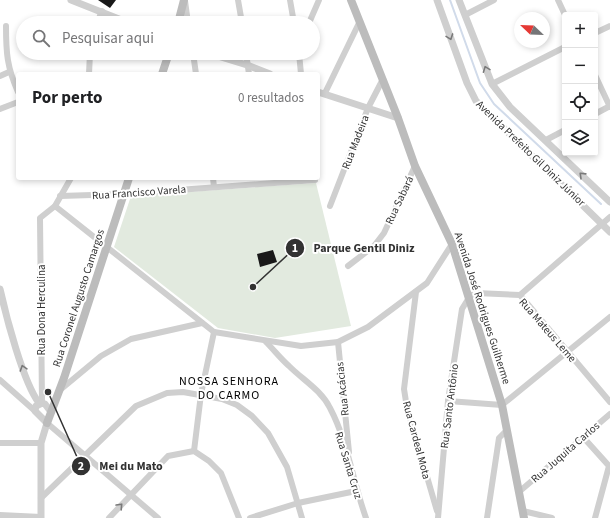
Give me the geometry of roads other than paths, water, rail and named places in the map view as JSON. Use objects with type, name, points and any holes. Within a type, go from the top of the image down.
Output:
[{"type":"main road","points":[[180,16],[184,0]]},
{"type":"main road","name":"Avenida José Rodrigues Guilherme","points":[[352,0],[415,166],[452,244],[470,296],[502,405],[524,515]]},
{"type":"main road","points":[[163,72],[167,60]]},
{"type":"main road","name":"Rua Coronel Augusto Camargos","points":[[47,423],[45,406],[59,391],[128,180]]},
{"type":"street","points":[[71,0],[113,16]]},
{"type":"street","points":[[184,0],[187,16]]},
{"type":"street","points":[[238,0],[241,16]]},
{"type":"street","points":[[290,0],[293,16]]},
{"type":"street","points":[[312,16],[319,0]]},
{"type":"street","name":"Avenida Prefeito Gil Diniz Júnior","points":[[437,0],[467,83],[476,101],[610,232]]},
{"type":"street","name":"Avenida Prefeito Gil Diniz Júnior","points":[[459,0],[492,84],[510,107],[610,202]]},
{"type":"street","points":[[465,15],[494,0]]},
{"type":"street","points":[[558,0],[564,12]]},
{"type":"street","points":[[100,16],[102,11]]},
{"type":"street","points":[[360,21],[321,92],[398,118]]},
{"type":"street","points":[[6,26],[3,48],[9,72],[16,88]]},
{"type":"street","points":[[598,32],[610,26]]},
{"type":"street","points":[[492,84],[563,48]]},
{"type":"street","points":[[89,72],[90,60]]},
{"type":"street","points":[[194,60],[196,72]]},
{"type":"street","points":[[231,60],[265,72]]},
{"type":"street","points":[[247,60],[249,72]]},
{"type":"street","points":[[300,60],[301,72]]},
{"type":"street","points":[[0,76],[9,72]]},
{"type":"street","name":"Rua Madeira","points":[[330,206],[368,108],[383,79]]},
{"type":"street","points":[[598,81],[610,106],[598,112]]},
{"type":"street","points":[[0,109],[16,103]]},
{"type":"street","points":[[546,140],[562,132]]},
{"type":"street","name":"Rua Sabará","points":[[348,266],[374,246],[384,233],[415,166]]},
{"type":"street","points":[[70,180],[55,206],[214,332],[266,342],[301,346],[338,342],[368,327],[427,283],[452,244]]},
{"type":"street","points":[[213,180],[214,187]]},
{"type":"street","name":"Rua Francisco Varela","points":[[60,196],[124,194],[290,180]]},
{"type":"street","name":"Rua Dona Herculina","points":[[45,406],[40,218],[55,206]]},
{"type":"street","points":[[520,295],[610,217]]},
{"type":"street","points":[[0,289],[24,371],[34,397],[45,406],[37,413]]},
{"type":"street","name":"Rua Cardeal Mota","points":[[416,292],[404,389],[438,517]]},
{"type":"street","name":"Rua Mateus Leme","points":[[470,296],[476,293],[520,295],[610,402]]},
{"type":"street","name":"Rua Santo Antônio","points":[[438,517],[448,401],[462,310],[470,296]]},
{"type":"street","points":[[448,401],[502,405],[568,353],[610,317]]},
{"type":"street","points":[[59,391],[101,356],[131,339],[202,323]]},
{"type":"street","points":[[194,451],[201,394],[214,332]]},
{"type":"street","name":"Rua Santa Cruz","points":[[266,342],[323,398],[330,408],[350,461],[356,491],[366,518]]},
{"type":"street","name":"Rua Acácias","points":[[338,342],[350,461]]},
{"type":"street","points":[[0,380],[47,423],[158,518]]},
{"type":"street","points":[[42,498],[136,406],[167,393],[183,392],[201,394],[237,405],[252,416],[268,433],[287,467],[302,518]]},
{"type":"street","points":[[26,403],[34,397]]},
{"type":"street","name":"Rua Juquita Carlos","points":[[520,491],[610,414]]},
{"type":"street","points":[[0,515],[41,518],[41,443],[47,423]]},
{"type":"street","points":[[487,518],[499,438],[508,430]]},
{"type":"street","points":[[583,437],[609,466],[594,518]]},
{"type":"street","points":[[0,443],[41,443]]},
{"type":"street","points":[[109,518],[168,456],[194,451],[209,461],[221,473],[239,518]]},
{"type":"street","points":[[250,518],[298,503],[356,491]]},
{"type":"street","points":[[524,515],[552,518]]},
{"type":"waterway","points":[[450,0],[480,83],[494,104],[601,204]]},
{"type":"place","name":"Parque Gentil Diniz","points":[[253,287]]},
{"type":"place","name":"Mei du Mato","points":[[48,392]]},
{"type":"district","name":"NOSSA SENHORA DO CARMO","points":[[229,388]]}]
